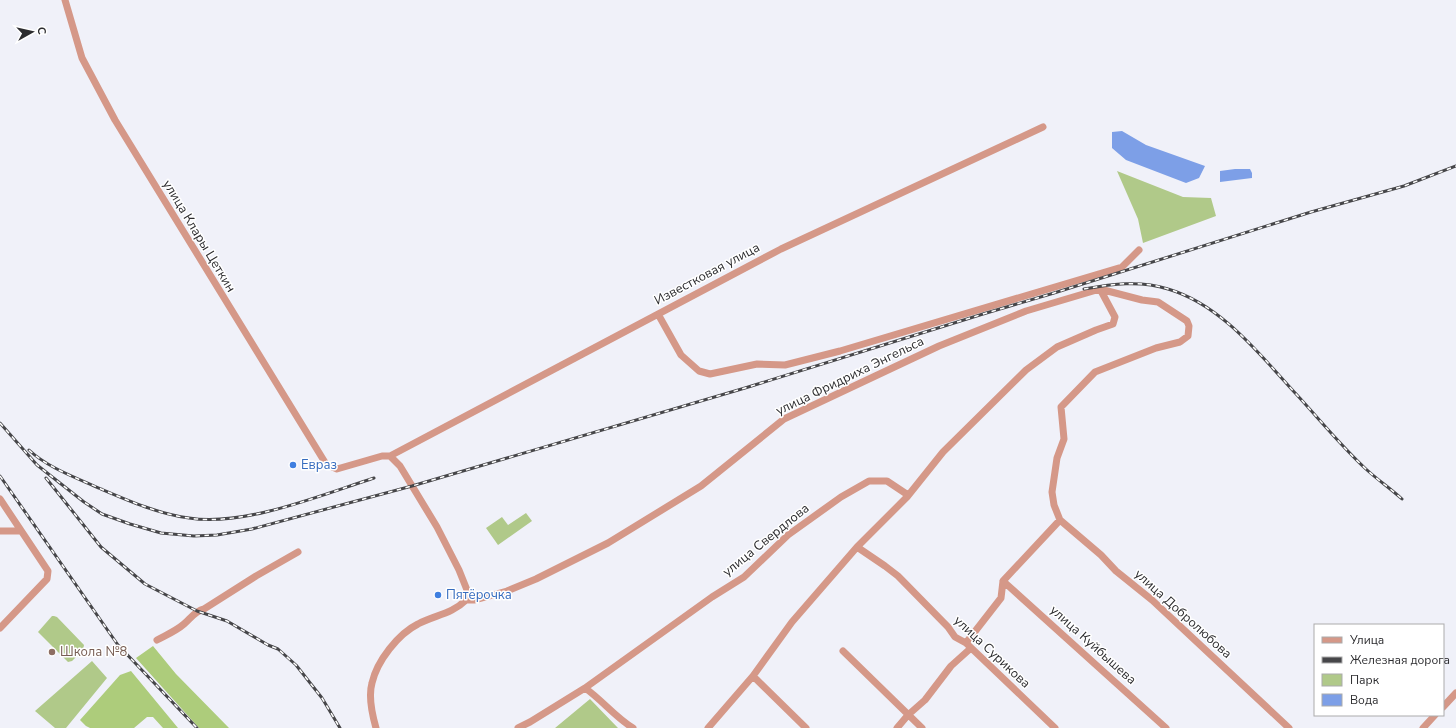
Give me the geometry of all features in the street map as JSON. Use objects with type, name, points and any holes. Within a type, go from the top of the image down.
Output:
[{"type":"street","name":"улица Клары Цеткин","points":[[65,0],[82,58],[115,120],[326,464],[337,469],[382,456],[390,456]]},
{"type":"street","name":"Известковая улица","points":[[390,456],[781,249],[1043,127]]},
{"type":"street","points":[[658,314],[681,355],[699,371],[710,374],[757,364],[785,365],[840,351],[1122,267],[1139,250]]},
{"type":"street","points":[[708,728],[753,676],[792,622],[857,547],[908,495],[943,452],[1026,370],[1057,347],[1113,324],[1115,317],[1100,290]]},
{"type":"street","points":[[897,728],[908,715],[925,700],[968,645],[1001,598],[1003,581],[1060,520],[1054,505],[1052,492],[1056,458],[1064,439],[1061,406],[1095,372],[1156,348],[1180,342],[1188,336],[1189,326],[1187,321],[1158,302],[1142,300],[1100,290]]},
{"type":"street","name":"улица Фридриха Энгельса","points":[[376,728],[372,715],[372,683],[389,650],[398,638],[417,624],[459,607],[466,600],[475,600],[507,591],[536,579],[608,543],[701,486],[784,419],[939,346],[1026,311],[1100,290]]},
{"type":"street","points":[[390,456],[400,466],[437,527],[459,570],[467,590],[466,600]]},
{"type":"street","name":"улица Свердлова","points":[[585,688],[712,597],[744,577],[788,535],[841,497],[869,481],[887,481],[908,495]]},
{"type":"street","points":[[0,499],[48,571],[47,579],[0,627]]},
{"type":"street","name":"улица Добролюбова","points":[[1060,520],[1101,555],[1116,571],[1152,600],[1289,728]]},
{"type":"street","points":[[0,531],[21,531]]},
{"type":"street","name":"улица Сурикова","points":[[857,547],[898,576],[948,627],[955,637],[968,645],[1055,728]]},
{"type":"street","points":[[157,640],[184,624],[197,611],[204,609],[298,552]]},
{"type":"street","name":"улица Куйбышева","points":[[1003,581],[1166,728]]},
{"type":"street","points":[[842,651],[922,728]]},
{"type":"street","points":[[753,676],[806,728]]},
{"type":"street","points":[[518,728],[585,688],[597,696],[624,722],[633,728]]},
{"type":"street","points":[[1444,706],[1456,693]]},
{"type":"street","points":[[1423,728],[1434,716]]},
{"type":"green space","points":[[1117,171],[1183,197],[1211,198],[1216,216],[1143,243],[1138,219]]},
{"type":"green space","points":[[526,513],[532,521],[498,545],[486,528],[502,517],[508,525]]},
{"type":"green space","points":[[52,616],[57,617],[84,645],[83,650],[72,661],[68,662],[38,632]]},
{"type":"green space","points":[[153,646],[176,674],[229,728],[199,728],[136,658]]},
{"type":"green space","points":[[92,661],[107,678],[66,728],[55,728],[35,711]]},
{"type":"green space","points":[[131,671],[178,728],[163,728],[153,717],[147,717],[134,728],[90,728],[80,720],[120,675]]},
{"type":"green space","points":[[590,699],[618,728],[555,728]]},
{"type":"water","points":[[1122,131],[1146,145],[1205,166],[1199,178],[1186,183],[1126,160],[1112,148],[1112,132]]},
{"type":"water","points":[[1250,169],[1252,178],[1220,182],[1220,171]]},
{"type":"railway","points":[[0,423],[37,465],[84,502],[102,514],[161,533],[194,536],[217,535],[252,529],[412,486],[745,388],[1311,212],[1404,186],[1456,166]]},
{"type":"railway","points":[[1084,289],[1116,284],[1147,284],[1168,289],[1188,297],[1206,307],[1239,333],[1349,452],[1367,470],[1402,499]]},
{"type":"railway","points":[[29,450],[54,467],[112,494],[155,510],[189,518],[211,520],[258,514],[282,508],[374,478]]},
{"type":"railway","points":[[0,476],[118,645],[197,728]]},
{"type":"railway","points":[[46,478],[101,547],[145,584],[197,611],[227,621],[268,645],[278,649],[296,665],[322,698],[340,728]]},
{"type":"place","name":"Евраз","points":[[293,465]]},
{"type":"place","name":"Пятёрочка","points":[[438,595]]},
{"type":"place","name":"Школа №8","points":[[52,652]]}]
